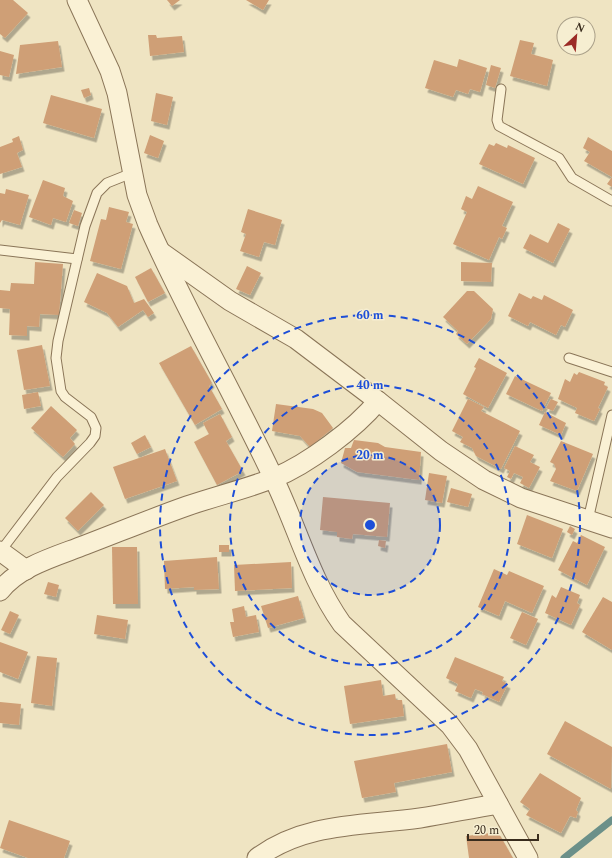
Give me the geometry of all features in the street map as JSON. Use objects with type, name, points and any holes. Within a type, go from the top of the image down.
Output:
[{"type":"street","points":[[78,0],[110,72],[117,93],[137,195],[160,252],[274,478],[307,558],[330,608],[342,624],[450,725],[468,749],[528,858]]},
{"type":"street","points":[[160,252],[230,301],[296,339],[441,451],[484,480],[522,498],[612,528]]},
{"type":"street","points":[[0,591],[14,577],[26,570],[66,553],[186,507],[274,478],[308,459],[345,434],[364,418],[378,401]]},
{"type":"street","points":[[0,551],[26,570]]},
{"type":"street","points":[[257,858],[269,849],[301,834],[330,827],[420,818],[498,804]]},
{"type":"lane","points":[[501,89],[497,120],[499,126],[554,154],[566,165],[572,178],[612,201]]},
{"type":"lane","points":[[0,551],[58,477],[90,444],[95,436],[96,428],[91,417],[65,397],[61,391],[56,358],[58,341],[85,226],[97,193],[107,183],[132,174]]},
{"type":"lane","points":[[0,250],[77,259]]},
{"type":"lane","points":[[569,358],[612,372]]},
{"type":"lane","points":[[588,520],[612,415]]},
{"type":"building","points":[[0,0],[13,0],[28,13],[5,38],[0,34]]},
{"type":"building","points":[[167,0],[180,0],[172,6]]},
{"type":"building","points":[[246,0],[269,0],[263,10]]},
{"type":"building","points":[[148,35],[156,35],[157,38],[182,36],[184,52],[150,56]]},
{"type":"building","points":[[520,40],[534,43],[531,54],[553,60],[547,86],[510,76]]},
{"type":"building","points":[[58,41],[62,67],[16,74],[20,45]]},
{"type":"building","points":[[0,51],[14,55],[9,77],[0,75]]},
{"type":"building","points":[[459,59],[487,68],[480,92],[470,89],[468,94],[456,90],[453,97],[425,88],[434,60],[457,67]]},
{"type":"building","points":[[491,65],[501,68],[495,88],[486,85]]},
{"type":"building","points":[[89,88],[91,95],[84,98],[81,90]]},
{"type":"building","points":[[156,93],[173,97],[167,125],[151,121]]},
{"type":"building","points":[[51,95],[102,109],[94,138],[43,123]]},
{"type":"building","points":[[150,135],[164,141],[158,158],[144,153]]},
{"type":"building","points":[[19,136],[23,150],[17,153],[22,167],[0,174],[0,147],[13,142],[12,139]]},
{"type":"building","points":[[588,137],[612,151],[612,177],[584,161],[590,152],[583,148]]},
{"type":"building","points":[[496,143],[507,148],[508,145],[535,158],[523,184],[479,164],[489,144],[494,146]]},
{"type":"building","points":[[612,177],[612,187],[607,184]]},
{"type":"building","points":[[43,180],[65,188],[63,196],[73,201],[66,222],[53,218],[51,225],[29,217]]},
{"type":"building","points":[[478,186],[513,202],[502,226],[507,228],[502,239],[499,237],[489,260],[453,244],[467,212],[461,209],[466,196],[472,199]]},
{"type":"building","points":[[6,189],[29,195],[20,225],[2,220],[0,223],[0,193],[5,194]]},
{"type":"building","points":[[109,207],[129,212],[126,222],[133,224],[121,269],[90,261],[101,219],[106,220]]},
{"type":"building","points":[[248,209],[282,220],[275,245],[264,242],[259,257],[240,251],[246,234],[241,232]]},
{"type":"building","points":[[74,210],[82,213],[78,226],[69,223]]},
{"type":"building","points":[[558,223],[570,229],[553,263],[523,248],[530,234],[548,243]]},
{"type":"building","points":[[35,262],[63,264],[59,315],[40,314],[39,327],[27,326],[27,336],[9,335],[10,309],[0,308],[0,290],[10,291],[11,283],[34,284]]},
{"type":"building","points":[[461,262],[492,263],[491,282],[461,281]]},
{"type":"building","points":[[247,266],[261,273],[250,295],[236,289]]},
{"type":"building","points":[[151,268],[165,293],[148,302],[135,277]]},
{"type":"building","points":[[97,273],[127,286],[134,303],[144,299],[154,313],[148,317],[143,310],[118,327],[107,313],[84,302]]},
{"type":"building","points":[[467,291],[474,291],[493,309],[491,319],[467,344],[456,334],[458,331],[443,317]]},
{"type":"building","points":[[519,293],[531,299],[533,296],[542,300],[544,295],[573,310],[565,327],[561,325],[556,335],[530,322],[528,326],[508,316]]},
{"type":"building","points":[[42,345],[50,386],[24,390],[17,350]]},
{"type":"building","points":[[191,346],[212,383],[209,386],[222,409],[195,425],[159,363]]},
{"type":"building","points":[[479,358],[507,373],[488,408],[463,394],[476,368],[474,367]]},
{"type":"building","points":[[579,372],[605,382],[604,385],[608,387],[598,408],[600,409],[594,421],[575,413],[577,408],[558,399],[565,379],[570,382],[574,373],[577,375]]},
{"type":"building","points":[[515,376],[551,393],[542,411],[506,394]]},
{"type":"building","points":[[38,392],[41,406],[24,409],[22,395]]},
{"type":"building","points":[[468,399],[484,407],[481,411],[520,431],[501,469],[476,456],[472,448],[460,442],[463,437],[452,431]]},
{"type":"building","points":[[551,399],[558,402],[553,411],[546,408]]},
{"type":"building","points":[[276,404],[313,409],[322,413],[333,428],[310,447],[300,436],[272,431]]},
{"type":"building","points":[[51,406],[77,430],[70,438],[75,444],[63,457],[31,428]]},
{"type":"building","points":[[545,412],[566,423],[561,435],[539,425]]},
{"type":"building","points":[[220,414],[232,437],[226,441],[243,471],[217,485],[194,442],[209,434],[203,423]]},
{"type":"building","points":[[145,435],[151,447],[137,454],[131,443]]},
{"type":"building","points":[[354,440],[378,443],[385,447],[421,452],[419,480],[357,472],[341,463],[345,448],[351,448]]},
{"type":"building","points":[[561,441],[593,454],[577,491],[550,481],[556,469],[554,464],[550,462]]},
{"type":"building","points":[[515,446],[534,455],[530,462],[540,467],[529,488],[520,483],[523,477],[514,473],[511,479],[507,477],[510,471],[504,468]]},
{"type":"building","points":[[165,449],[177,481],[125,499],[113,467]]},
{"type":"building","points":[[429,473],[447,476],[442,503],[425,500]]},
{"type":"building","points":[[451,488],[472,494],[468,507],[447,502]]},
{"type":"building","points":[[91,492],[104,505],[78,531],[65,518]]},
{"type":"building","points":[[323,497],[390,503],[387,537],[353,534],[352,539],[337,537],[337,532],[320,530]]},
{"type":"building","points":[[527,515],[563,529],[552,558],[517,544]]},
{"type":"building","points":[[570,526],[575,529],[572,535],[567,532]]},
{"type":"building","points":[[581,535],[605,547],[587,585],[558,570],[573,541],[577,543]]},
{"type":"building","points":[[379,540],[386,541],[385,548],[378,546]]},
{"type":"building","points":[[219,545],[229,545],[229,552],[219,552]]},
{"type":"building","points":[[112,547],[137,547],[138,604],[113,604]]},
{"type":"building","points":[[217,557],[219,589],[194,590],[194,587],[165,589],[164,561]]},
{"type":"building","points":[[291,562],[292,588],[235,591],[234,565]]},
{"type":"building","points":[[494,569],[507,575],[509,571],[544,586],[532,613],[505,601],[499,616],[478,607]]},
{"type":"building","points":[[48,582],[59,585],[56,597],[44,594]]},
{"type":"building","points":[[561,587],[580,595],[577,603],[580,605],[571,625],[545,613],[552,595],[556,598]]},
{"type":"building","points":[[298,596],[304,618],[268,628],[261,606]]},
{"type":"building","points":[[603,597],[612,602],[612,650],[582,632]]},
{"type":"building","points":[[244,606],[246,617],[256,615],[259,632],[233,637],[230,622],[234,622],[232,609]]},
{"type":"building","points":[[10,611],[19,615],[10,634],[1,630]]},
{"type":"building","points":[[522,612],[538,619],[526,645],[510,638]]},
{"type":"building","points":[[97,615],[128,620],[125,639],[94,634]]},
{"type":"building","points":[[0,642],[28,652],[18,679],[0,672]]},
{"type":"building","points":[[37,656],[57,658],[52,706],[31,703]]},
{"type":"building","points":[[455,657],[504,677],[502,681],[508,684],[499,702],[475,689],[471,698],[455,691],[458,684],[446,678]]},
{"type":"building","points":[[381,680],[383,696],[395,694],[396,700],[402,700],[404,716],[350,724],[344,686]]},
{"type":"building","points":[[0,702],[21,704],[19,725],[0,723]]},
{"type":"building","points":[[565,721],[612,747],[611,789],[547,754]]},
{"type":"building","points":[[447,744],[452,772],[394,783],[396,792],[362,798],[354,761]]},
{"type":"building","points":[[540,773],[581,798],[576,810],[578,812],[576,818],[570,816],[561,833],[526,815],[530,809],[520,802]]},
{"type":"building","points":[[9,820],[70,841],[64,858],[28,858],[0,848]]},
{"type":"building","points":[[498,832],[513,858],[469,858],[466,836]]},
{"type":"waterway","points":[[564,858],[612,820]]}]
